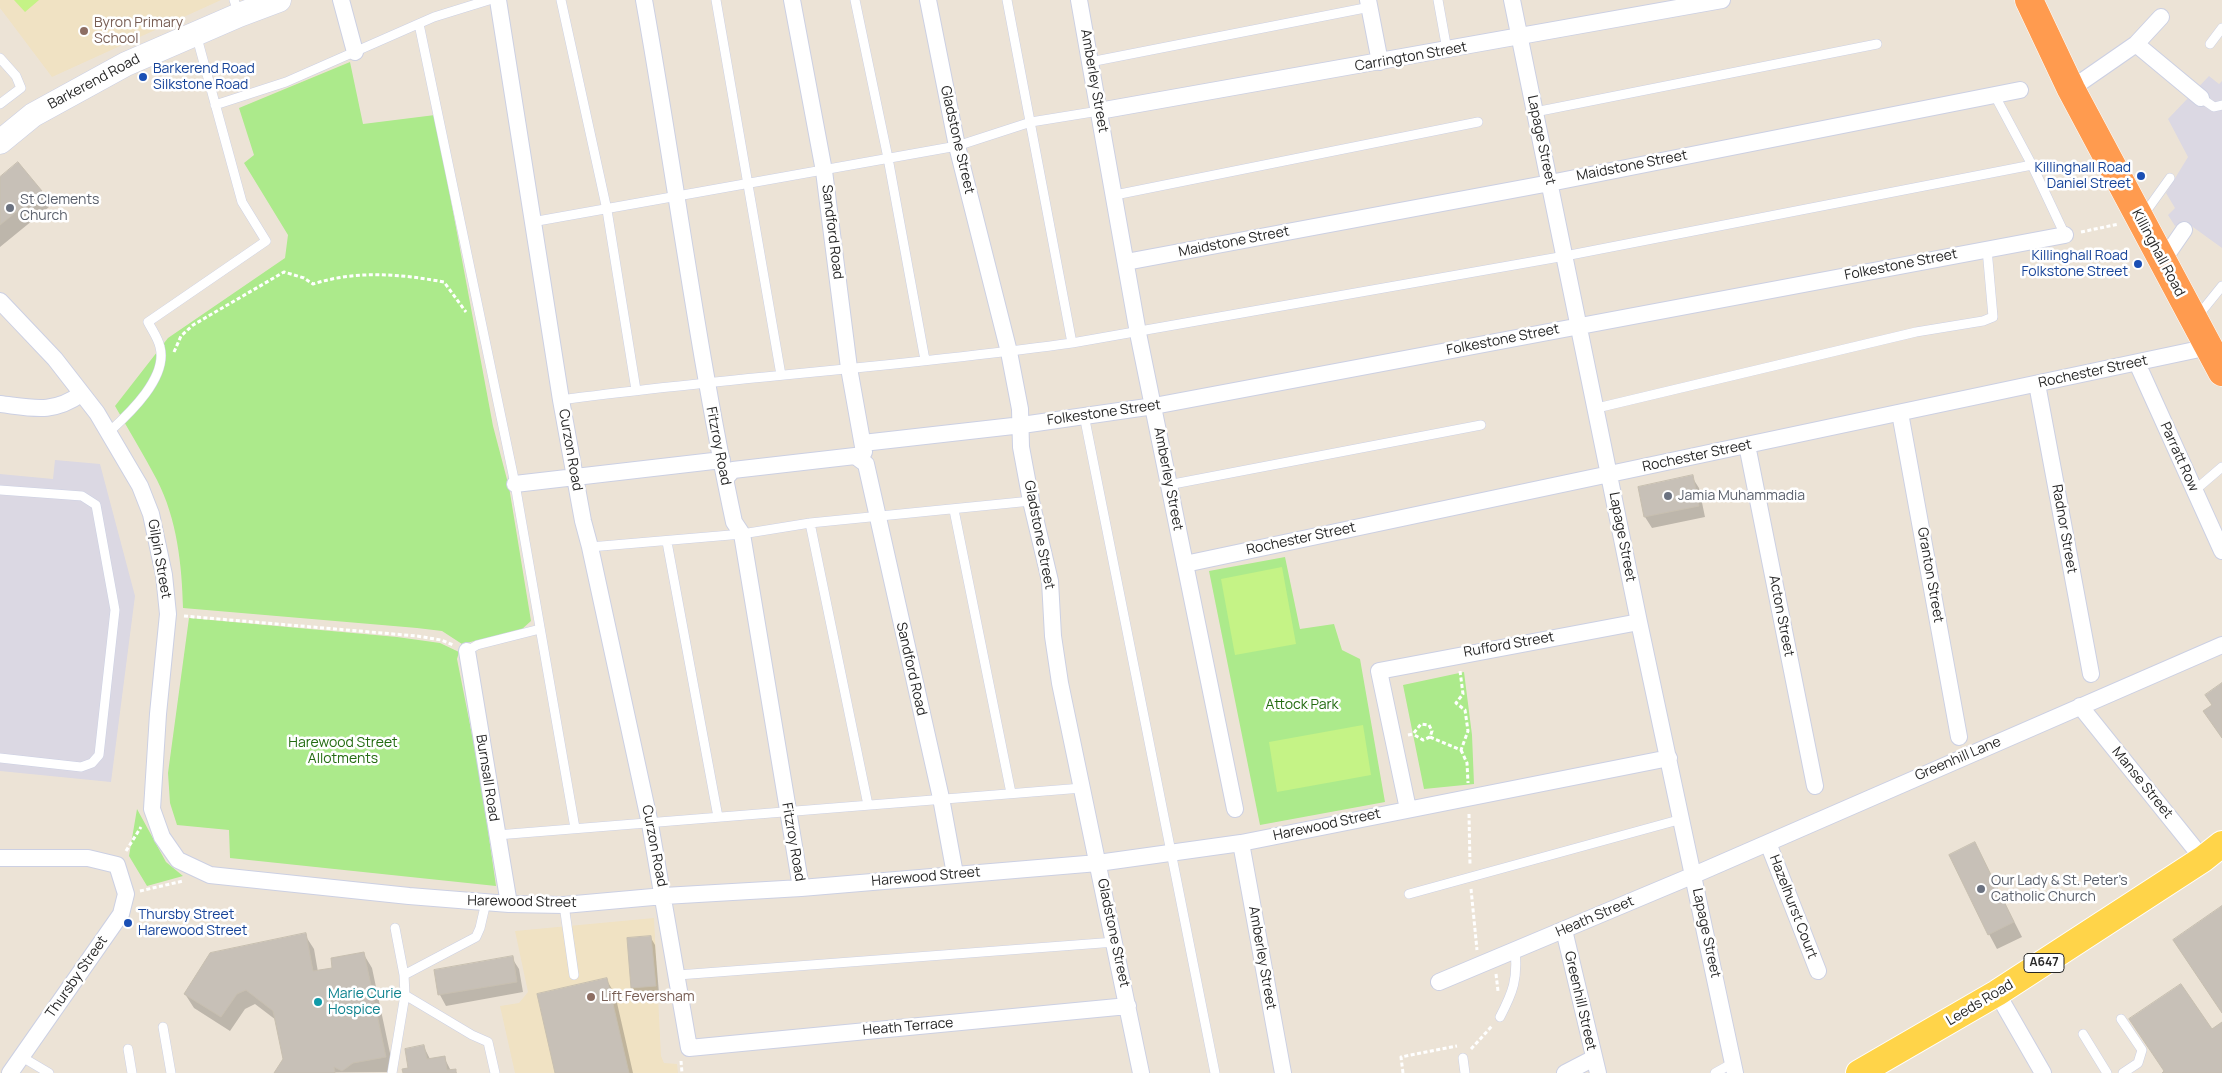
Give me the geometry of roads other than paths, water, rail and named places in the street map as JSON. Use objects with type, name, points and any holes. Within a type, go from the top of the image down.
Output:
[{"type":"highway","name":"Killinghall Road","points":[[2029,0],[2071,89],[2222,372]]},
{"type":"main road","name":"Barkerend Road","points":[[0,142],[33,115],[126,64],[196,34],[237,7],[279,0]]},
{"type":"main road","name":"Leeds Road","points":[[1859,1073],[1997,994],[2213,852]]},
{"type":"street","points":[[341,0],[355,52]]},
{"type":"street","name":"Curzon Road","points":[[498,0],[561,400],[583,521],[650,824],[678,975],[689,1048]]},
{"type":"street","name":"Fitzroy Road","points":[[644,0],[706,383],[734,522],[742,534],[801,888]]},
{"type":"street","name":"Sandford Road","points":[[792,0],[824,171],[861,454],[941,798],[955,874]]},
{"type":"street","name":"Gladstone Street","points":[[928,0],[957,146],[1009,352],[1020,408],[1022,447],[1031,501],[1050,581],[1053,636],[1060,683],[1141,1073]]},
{"type":"street","name":"Lapage Street","points":[[1512,0],[1639,622],[1734,1068]]},
{"type":"street","name":"Carrington Street","points":[[1099,111],[1519,38],[1722,0]]},
{"type":"street","name":"Amberley Street","points":[[1085,1],[1090,62],[1138,333],[1235,809]]},
{"type":"street","points":[[1369,4],[1380,62]]},
{"type":"street","points":[[2071,89],[2136,44],[2161,16]]},
{"type":"street","points":[[2136,44],[2201,98]]},
{"type":"street","name":"Maidstone Street","points":[[1126,262],[1550,183],[2020,90]]},
{"type":"street","points":[[2162,262],[2184,230]]},
{"type":"street","name":"Folkestone Street","points":[[725,479],[733,470],[861,454],[1022,425],[1154,406],[2065,235]]},
{"type":"street","name":"Gilpin Street","points":[[0,300],[55,359],[109,432],[140,486],[151,514],[164,575],[168,614],[158,714],[152,809],[162,837],[178,860]]},
{"type":"street","name":"Rochester Street","points":[[1185,564],[2209,347]]},
{"type":"street","name":"Parratt Row","points":[[2137,363],[2222,551]]},
{"type":"street","name":"Radnor Street","points":[[2037,384],[2091,674]]},
{"type":"street","points":[[0,404],[46,409],[67,404],[81,394]]},
{"type":"street","name":"Granton Street","points":[[1900,413],[1959,737]]},
{"type":"street","name":"Acton Street","points":[[1747,445],[1815,786]]},
{"type":"street","points":[[515,484],[722,460]]},
{"type":"street","name":"Rufford Street","points":[[1408,808],[1379,671],[1639,622]]},
{"type":"street","name":"Greenhill Lane","points":[[1694,875],[2222,645]]},
{"type":"street","name":"Burnsall Road","points":[[467,651],[509,904]]},
{"type":"street","name":"Manse Street","points":[[2080,706],[2213,852]]},
{"type":"street","name":"Harewood Street","points":[[178,860],[210,875],[509,904],[564,905],[664,896],[801,888],[1098,863],[1242,843],[1408,808],[1669,758]]},
{"type":"street","name":"Amberley Street","points":[[1242,843],[1283,1073]]},
{"type":"street","name":"Hazelhurst Court","points":[[1768,843],[1818,970]]},
{"type":"street","name":"Thursby Street","points":[[0,858],[88,858],[119,870],[126,894],[121,914],[10,1073]]},
{"type":"street","name":"Heath Street","points":[[1439,982],[1694,875]]},
{"type":"street","name":"Greenhill Street","points":[[1564,930],[1596,1066]]},
{"type":"street","points":[[1997,994],[2043,1073]]},
{"type":"street","name":"Heath Terrace","points":[[689,1048],[1128,1006]]},
{"type":"street","points":[[1565,1073],[1596,1066]]},
{"type":"lane","points":[[216,105],[286,82],[329,65],[434,17],[489,0]]},
{"type":"lane","points":[[561,0],[607,210],[636,390]]},
{"type":"lane","points":[[716,0],[781,375]]},
{"type":"lane","points":[[855,0],[888,158],[925,360]]},
{"type":"lane","points":[[1008,0],[1072,343]]},
{"type":"lane","points":[[1438,0],[1447,50]]},
{"type":"lane","points":[[1090,62],[1369,4]]},
{"type":"lane","points":[[419,24],[515,484],[575,828]]},
{"type":"lane","points":[[2210,44],[2222,28]]},
{"type":"lane","points":[[109,432],[130,413],[159,372],[160,348],[148,322],[266,241],[242,202],[196,34]]},
{"type":"lane","points":[[1535,112],[1877,44]]},
{"type":"lane","points":[[0,58],[16,76],[21,88],[0,104]]},
{"type":"lane","points":[[1994,94],[2032,165],[2065,235]]},
{"type":"lane","points":[[2201,98],[2214,107],[2222,105]]},
{"type":"lane","points":[[532,222],[957,146],[1031,122],[1099,111]]},
{"type":"lane","points":[[1115,195],[1478,122]]},
{"type":"lane","points":[[561,400],[636,390],[1009,352],[1138,333],[1565,256],[2032,165]]},
{"type":"lane","points":[[2140,220],[2170,178]]},
{"type":"lane","points":[[1596,408],[1916,332],[1983,321],[1993,317],[1987,249]]},
{"type":"lane","points":[[2195,321],[2222,286]]},
{"type":"lane","points":[[1084,415],[1215,1073]]},
{"type":"lane","points":[[1168,485],[1481,425]]},
{"type":"lane","points":[[2194,491],[2222,467]]},
{"type":"lane","points":[[0,490],[82,496],[96,505],[115,610],[99,755],[92,763],[81,767],[0,758]]},
{"type":"lane","points":[[590,547],[667,542],[742,534],[810,523],[1031,501]]},
{"type":"lane","points":[[954,510],[1011,793]]},
{"type":"lane","points":[[810,523],[868,805]]},
{"type":"lane","points":[[667,542],[718,818]]},
{"type":"lane","points":[[467,651],[476,645],[540,629]]},
{"type":"lane","points":[[497,835],[1082,788]]},
{"type":"lane","points":[[1410,894],[1682,819]]},
{"type":"lane","points":[[404,975],[476,937],[486,902]]},
{"type":"lane","points":[[564,905],[574,975]]},
{"type":"lane","points":[[392,1073],[405,995],[404,975],[395,928]]},
{"type":"lane","points":[[678,975],[1115,942]]},
{"type":"lane","points":[[1500,1017],[1514,988],[1517,971],[1515,950]]},
{"type":"lane","points":[[405,995],[472,1035],[488,1042],[495,1073]]},
{"type":"lane","points":[[2122,1020],[2142,1050],[2138,1064],[2123,1073]]},
{"type":"lane","points":[[163,1027],[171,1073]]},
{"type":"lane","points":[[2084,1034],[2107,1073]]},
{"type":"lane","points":[[128,1049],[132,1073]]},
{"type":"lane","points":[[22,1057],[49,1073]]},
{"type":"lane","points":[[1463,1058],[1465,1073]]},
{"type":"lane","points":[[1715,1073],[1734,1068]]},
{"type":"place","name":"Byron Primary School","points":[[84,31]]},
{"type":"place","name":"Barkerend Road Silkstone Road","points":[[143,77]]},
{"type":"place","name":"Killinghall Road Daniel Street","points":[[2141,176]]},
{"type":"place","name":"St Clements Church","points":[[10,208]]},
{"type":"place","name":"Killinghall Road Folkstone Street","points":[[2138,264]]},
{"type":"place","name":"Jamia Muhammadia","points":[[1668,496]]},
{"type":"place","name":"Our Lady & St. Peter’s Catholic Church","points":[[1981,889]]},
{"type":"place","name":"Thursby Street Harewood Street","points":[[128,923]]},
{"type":"place","name":"Lift Feversham","points":[[591,997]]},
{"type":"place","name":"Marie Curie Hospice","points":[[318,1002]]},
{"type":"park label","name":"Attock Park","points":[[1302,705]]},
{"type":"park label","name":"Harewood Street Allotments","points":[[343,752]]}]
